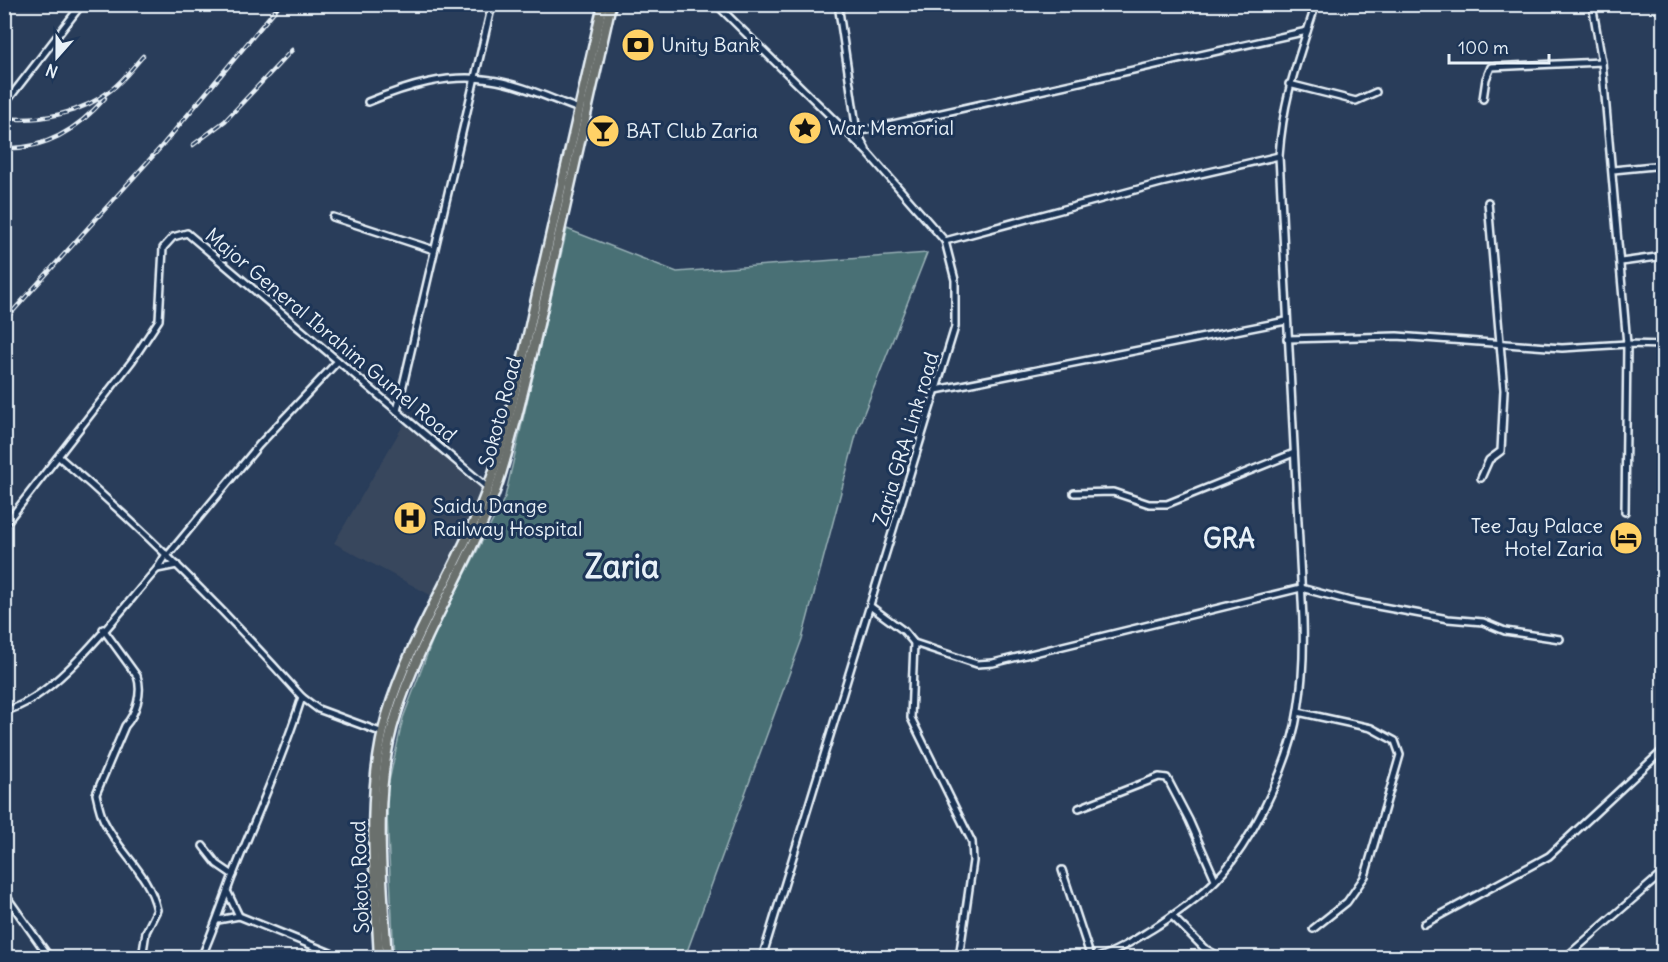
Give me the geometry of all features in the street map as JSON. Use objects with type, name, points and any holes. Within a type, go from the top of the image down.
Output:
[{"type":"main road","name":"Sokoto Road","points":[[379,957],[374,822],[376,769],[382,733],[406,666],[488,488],[522,363],[603,4]]},
{"type":"main road","name":"Sokoto Road","points":[[387,957],[382,823],[384,771],[390,735],[404,692],[474,540],[504,465],[530,366],[611,4]]},
{"type":"street","points":[[4,105],[82,4]]},
{"type":"street","points":[[397,411],[490,12],[495,4]]},
{"type":"street","name":"Zaria GRA Link road","points":[[716,4],[868,153],[945,241],[955,280],[955,327],[762,957]]},
{"type":"street","points":[[838,4],[857,132],[868,153]]},
{"type":"street","points":[[1096,957],[1125,946],[1172,916],[1229,865],[1276,781],[1298,712],[1304,662],[1279,156],[1281,116],[1289,84],[1316,4]]},
{"type":"street","points":[[1592,4],[1602,62],[1627,344],[1625,512]]},
{"type":"street","points":[[857,132],[1307,31]]},
{"type":"street","points":[[1483,99],[1486,79],[1491,67],[1602,62]]},
{"type":"street","points":[[368,102],[424,82],[474,79],[492,80],[579,109]]},
{"type":"street","points":[[1289,84],[1356,101],[1376,92]]},
{"type":"street","points":[[945,241],[1161,183],[1279,156]]},
{"type":"street","points":[[1613,170],[1664,165]]},
{"type":"street","points":[[1481,478],[1490,460],[1499,455],[1503,445],[1504,390],[1488,202]]},
{"type":"street","points":[[333,217],[434,250]]},
{"type":"street","name":"Major General Ibrahim Gumel Road","points":[[59,457],[132,361],[159,320],[163,248],[173,237],[187,233],[488,488]]},
{"type":"street","points":[[1621,262],[1664,256]]},
{"type":"street","points":[[936,390],[1286,321]]},
{"type":"street","points":[[1287,339],[1397,336],[1562,348],[1627,344],[1664,345]]},
{"type":"street","points":[[4,711],[43,694],[86,651],[259,445],[338,361]]},
{"type":"street","points":[[1074,493],[1113,492],[1149,504],[1167,504],[1294,453]]},
{"type":"street","points":[[4,526],[59,457],[115,504],[167,555],[302,698],[318,708],[382,733]]},
{"type":"street","points":[[157,569],[177,565]]},
{"type":"street","points":[[870,606],[904,631],[914,643],[977,664],[993,663],[1301,588],[1350,602],[1449,619],[1483,622],[1504,631],[1560,639]]},
{"type":"street","points":[[103,629],[140,685],[133,718],[125,726],[96,794],[104,821],[129,860],[150,884],[154,897],[157,910],[146,933],[142,957]]},
{"type":"street","points":[[914,643],[911,718],[972,842],[972,861],[959,957]]},
{"type":"street","points":[[201,957],[218,920],[233,875],[288,743],[302,698]]},
{"type":"street","points":[[1298,712],[1371,728],[1389,736],[1399,746],[1400,755],[1365,876],[1347,902],[1313,929]]},
{"type":"street","points":[[1424,924],[1549,856],[1664,749]]},
{"type":"street","points":[[1079,808],[1159,777],[1167,778],[1189,820],[1215,879]]},
{"type":"street","points":[[203,846],[217,864],[233,875]]},
{"type":"street","points":[[1062,870],[1091,957]]},
{"type":"street","points":[[1565,957],[1664,872]]},
{"type":"street","points":[[228,892],[239,916]]},
{"type":"street","points":[[4,893],[50,957]]},
{"type":"street","points":[[218,920],[239,916],[343,957]]},
{"type":"street","points":[[1172,916],[1204,948],[1222,957]]},
{"type":"shaded area","name":"Saidu Dange Railway Hospital","points":[[404,424],[480,485],[484,493],[434,597],[334,543]]},
{"type":"green space","points":[[567,229],[677,272],[927,253],[858,428],[802,639],[685,957],[394,958],[386,795],[403,718],[436,631],[505,497]]},
{"type":"railway","points":[[4,321],[161,147],[280,4]]},
{"type":"railway","points":[[193,145],[225,121],[292,50]]},
{"type":"railway","points":[[4,118],[46,117],[87,105],[115,86],[143,56]]},
{"type":"railway","points":[[4,148],[19,148],[48,141],[73,128],[105,98]]},
{"type":"place","name":"Unity Bank","points":[[638,45]]},
{"type":"place","name":"War Memorial","points":[[805,128]]},
{"type":"place","name":"BAT Club Zaria","points":[[603,131]]},
{"type":"place","name":"Saidu Dange Railway Hospital","points":[[410,518]]},
{"type":"place","name":"Tee Jay Palace Hotel Zaria","points":[[1626,538]]},
{"type":"district","name":"GRA","points":[[1229,539]]},
{"type":"district","name":"Zaria","points":[[622,567]]}]
